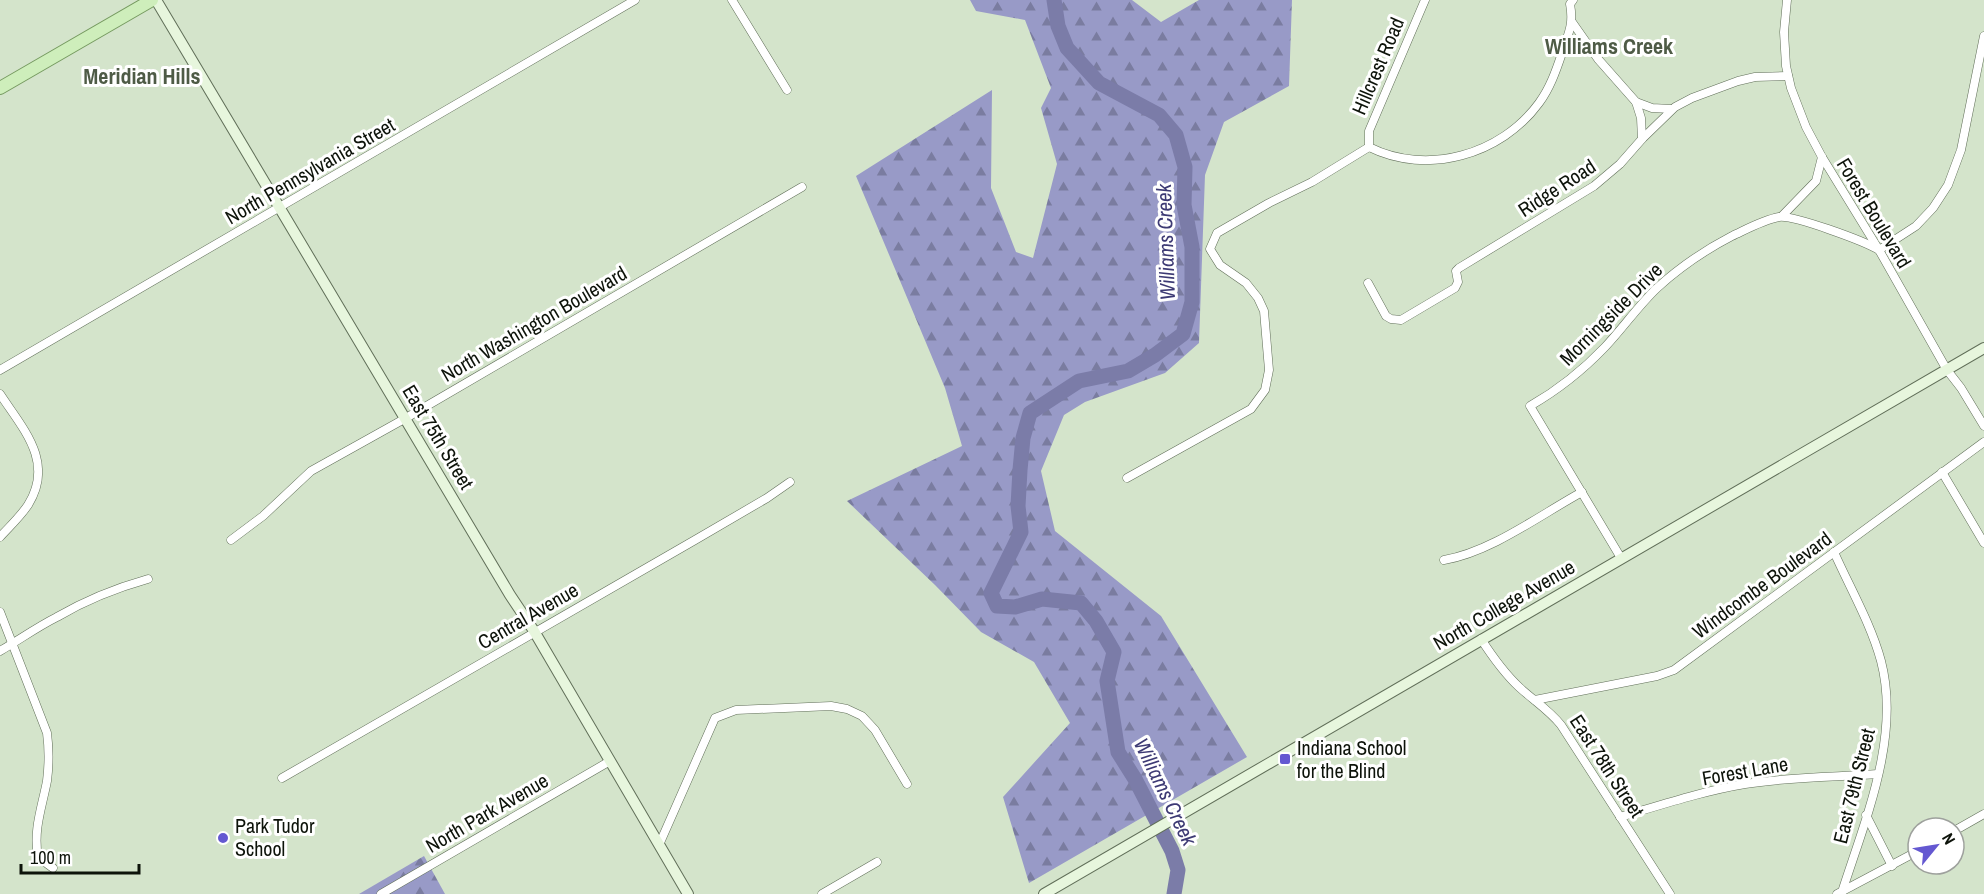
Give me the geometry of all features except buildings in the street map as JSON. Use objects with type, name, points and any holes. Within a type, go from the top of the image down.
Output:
[{"type":"main road","points":[[0,87],[154,0]]},
{"type":"main road","name":"East 75th Street","points":[[154,0],[510,595],[534,631],[688,894]]},
{"type":"main road","name":"North College Avenue","points":[[1044,894],[1984,348]]},
{"type":"street","name":"North Pennsylvania Street","points":[[0,370],[635,0]]},
{"type":"street","points":[[732,0],[787,90]]},
{"type":"street","name":"Hillcrest Road","points":[[1369,147],[1369,130],[1425,0]]},
{"type":"street","name":"Forest Boulevard","points":[[1787,0],[1784,44],[1788,76],[1806,127],[1947,370],[1984,426]]},
{"type":"street","points":[[1127,478],[1251,409],[1265,390],[1269,370],[1264,311],[1258,298],[1246,283],[1220,265],[1210,249],[1216,233],[1312,182],[1369,147],[1401,158],[1431,160],[1465,155],[1501,139],[1521,123],[1544,95],[1553,79],[1572,22],[1570,1]]},
{"type":"street","points":[[1572,22],[1598,59],[1636,102],[1641,118],[1642,139]]},
{"type":"street","points":[[1782,216],[1846,235],[1879,250],[1916,226],[1933,208],[1948,185],[1961,150],[1983,43]]},
{"type":"street","name":"Ridge Road","points":[[1368,283],[1386,316],[1401,320],[1455,288],[1458,282],[1456,271],[1459,268],[1594,186],[1620,164],[1671,109],[1732,82],[1755,77],[1788,76]]},
{"type":"street","points":[[1636,102],[1652,108],[1671,109]]},
{"type":"street","name":"Morningside Drive","points":[[1582,492],[1530,406],[1560,387],[1588,363],[1648,297],[1689,262],[1742,231],[1782,216],[1816,181],[1822,157]]},
{"type":"street","name":"North Washington Boulevard","points":[[231,540],[263,516],[311,471],[802,187]]},
{"type":"street","points":[[0,394],[33,445],[39,467],[36,486],[30,502],[0,537]]},
{"type":"street","name":"Windcombe Boulevard","points":[[1535,700],[1672,671],[1984,442]]},
{"type":"street","points":[[1942,472],[1984,543]]},
{"type":"street","name":"Central Avenue","points":[[282,778],[767,498],[790,482]]},
{"type":"street","points":[[1444,560],[1467,555],[1486,547],[1582,492],[1621,558]]},
{"type":"street","name":"East 79th Street","points":[[1834,552],[1876,644],[1885,680],[1888,705],[1887,734],[1878,774],[1839,893]]},
{"type":"street","points":[[0,651],[86,601],[148,579]]},
{"type":"street","points":[[0,612],[47,733],[49,750],[47,780],[35,840],[38,856],[52,868]]},
{"type":"street","name":"East 78th Street","points":[[1480,639],[1507,675],[1547,709],[1561,725],[1670,894]]},
{"type":"street","points":[[659,845],[715,717],[736,710],[831,706],[849,710],[862,716],[875,730],[907,784]]},
{"type":"street","name":"North Park Avenue","points":[[381,894],[610,761]]},
{"type":"street","name":"Forest Lane","points":[[1620,817],[1744,784],[1878,774]]},
{"type":"street","points":[[1966,824],[1984,814]]},
{"type":"street","points":[[1866,815],[1892,866]]},
{"type":"street","points":[[1839,893],[1906,858]]},
{"type":"street","points":[[822,894],[877,862]]},
{"type":"green space","points":[[970,0],[1132,0],[1161,22],[1199,0],[1292,0],[1289,86],[1224,122],[1205,175],[1199,343],[1165,373],[1085,402],[1064,415],[1041,471],[1055,531],[1161,616],[1247,757],[1029,883],[1003,797],[1070,723],[1034,662],[981,632],[847,501],[962,446],[945,388],[856,176],[992,90],[991,188],[1016,252],[1033,258],[1057,164],[1041,108],[1051,88],[1025,20],[976,11]]},
{"type":"green space","points":[[424,856],[445,894],[359,894]]},
{"type":"waterway","name":"Williams Creek","points":[[1054,0],[1058,26],[1067,48],[1099,83],[1159,115],[1176,135],[1185,167],[1184,205],[1192,247],[1192,302],[1183,334],[1155,355],[1128,371],[1079,381],[1030,413],[1023,438],[1020,470],[1018,506],[1021,532],[991,593],[997,606],[1015,607],[1042,599],[1081,603],[1096,621],[1114,652],[1107,681],[1118,752],[1135,779],[1172,851],[1178,870],[1174,894]]},
{"type":"place","name":"Indiana School for the Blind","points":[[1285,759]]},
{"type":"place","name":"Park Tudor School","points":[[223,838]]},
{"type":"district","name":"Williams Creek","points":[[1609,46]]},
{"type":"district","name":"Meridian Hills","points":[[142,76]]}]
